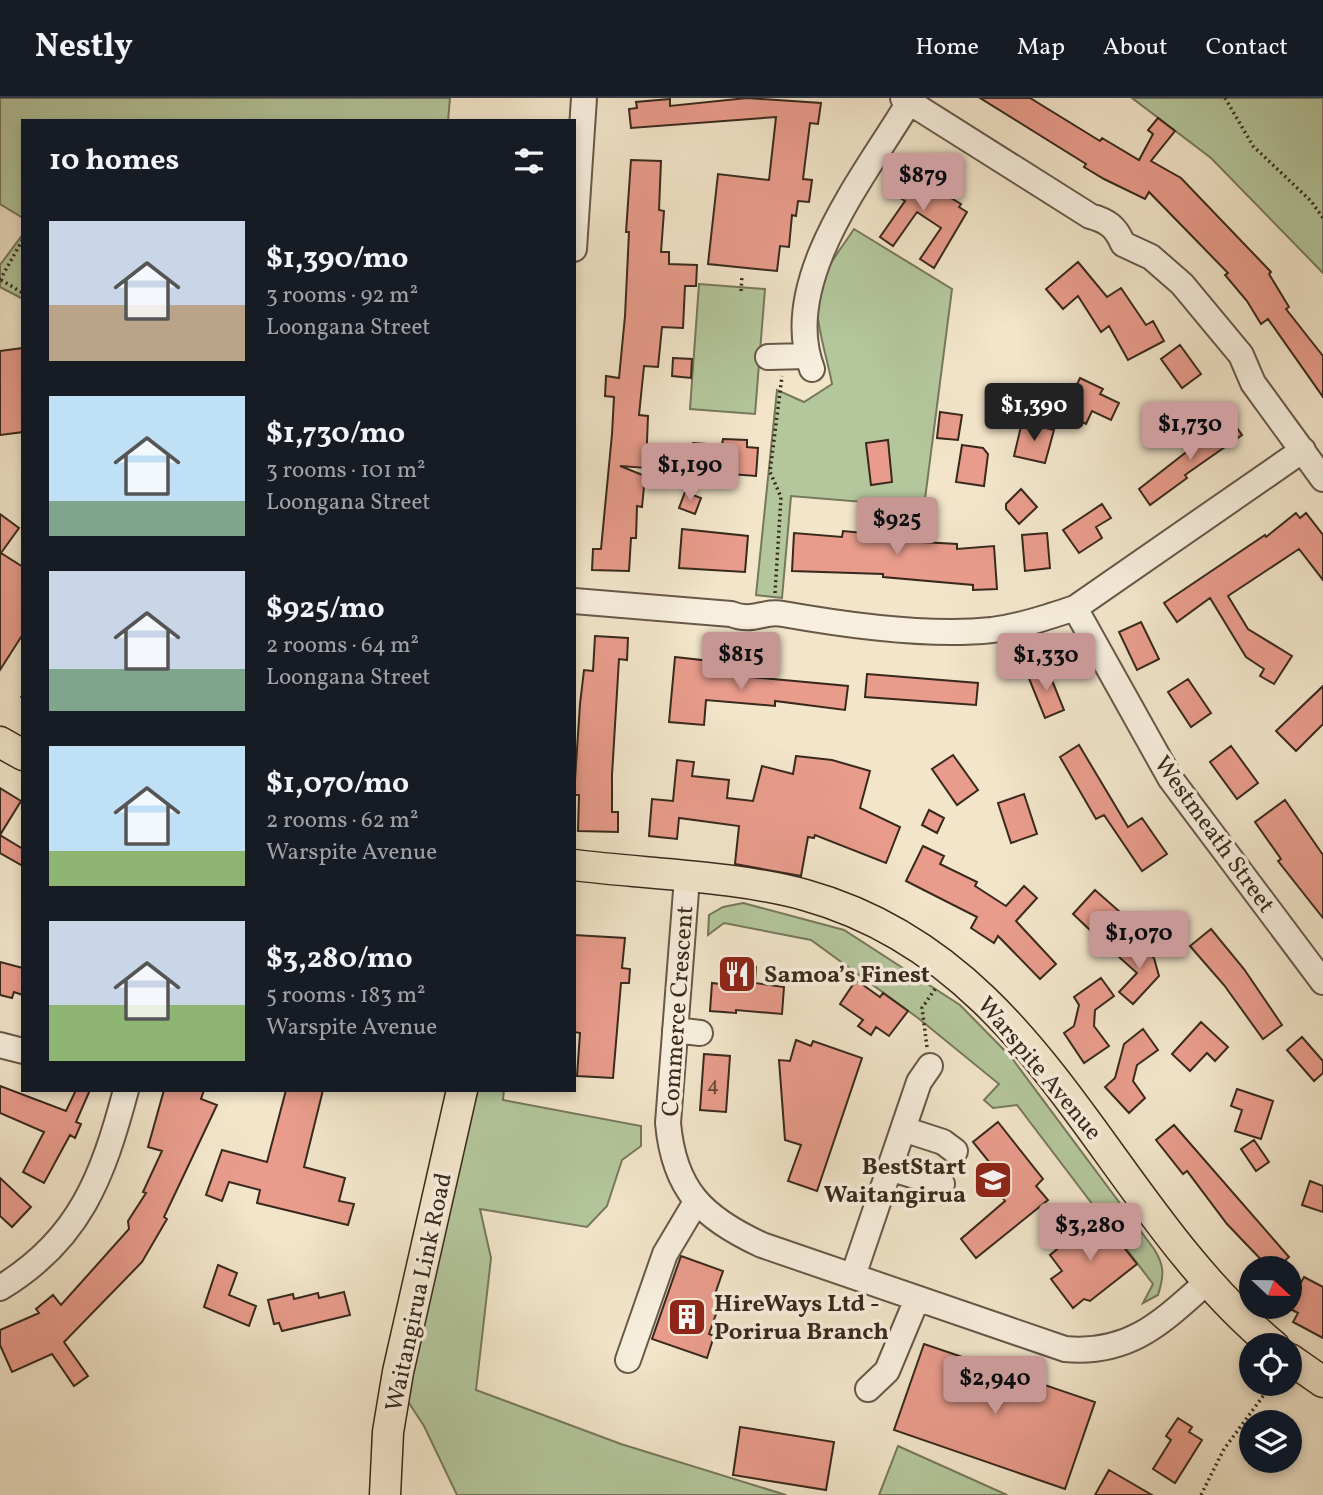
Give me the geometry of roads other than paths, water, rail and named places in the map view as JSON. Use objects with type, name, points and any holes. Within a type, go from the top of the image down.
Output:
[{"type":"main road","points":[[0,743],[21,754]]},
{"type":"main road","name":"Warspite Avenue","points":[[576,866],[774,888],[828,902],[899,934],[950,967],[992,1005],[1026,1043],[1208,1282],[1261,1333]]},
{"type":"main road","name":"Waitangirua Link Road","points":[[385,1495],[388,1432],[398,1372],[462,1092]]},
{"type":"main road","points":[[1302,1367],[1323,1382]]},
{"type":"street","points":[[576,218],[584,98]]},
{"type":"street","points":[[793,359],[806,323],[822,246],[906,100],[1081,211],[1110,224],[1116,228],[1123,244],[1151,257],[1182,284],[1241,355],[1253,383],[1323,479]]},
{"type":"street","points":[[576,601],[732,614],[756,619],[774,613],[803,620],[957,632],[994,630],[1038,621],[1075,608],[1303,450]]},
{"type":"street","name":"Westmeath Street","points":[[1075,608],[1170,778],[1323,982]]},
{"type":"street","name":"Commerce Crescent","points":[[687,878],[668,1099],[670,1144],[676,1168],[696,1202],[723,1226],[762,1245],[917,1299],[1042,1342],[1082,1350],[1108,1349],[1127,1343],[1158,1324],[1208,1282]]},
{"type":"street","points":[[675,1030],[700,1033]]},
{"type":"street","points":[[0,1045],[21,1050]]},
{"type":"street","points":[[853,1276],[919,1082],[930,1066]]},
{"type":"street","points":[[0,1288],[40,1259],[78,1214],[108,1157],[125,1092]]},
{"type":"street","points":[[903,1129],[943,1142],[955,1151]]},
{"type":"street","points":[[889,1168],[942,1184]]},
{"type":"street","points":[[628,1360],[665,1254],[696,1202]]},
{"type":"street","points":[[869,1389],[887,1371],[917,1299]]},
{"type":"place","name":"Samoa’s Finest","points":[[737,974]]},
{"type":"place","name":"BestStart Waitangirua","points":[[993,1180]]},
{"type":"place","name":"HireWays Ltd - Porirua Branch","points":[[687,1317]]}]
